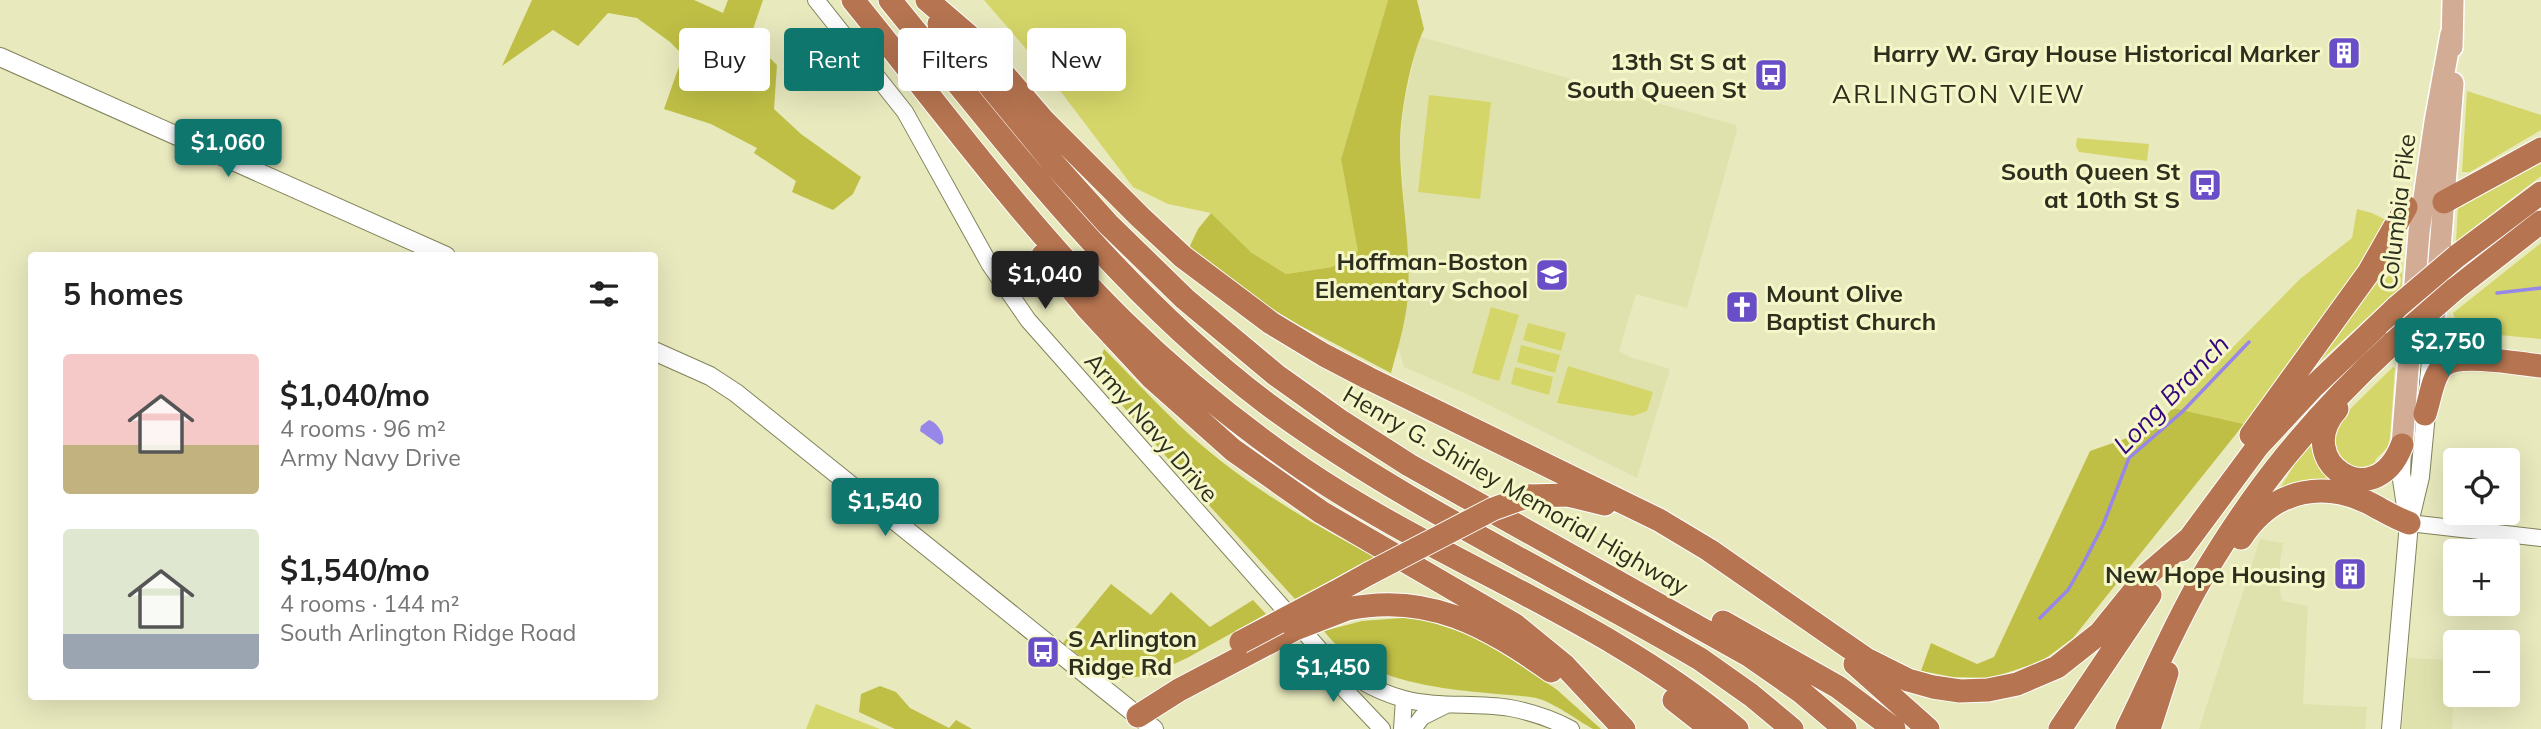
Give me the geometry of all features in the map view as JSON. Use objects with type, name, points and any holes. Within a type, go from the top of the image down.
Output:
[{"type":"highway","points":[[853,0],[992,172],[1045,258],[1117,328],[1172,398],[1255,467],[1344,527],[1515,625],[1565,666],[1622,729]]},
{"type":"highway","points":[[890,0],[1042,186],[1145,297],[1232,376],[1332,449],[1403,492],[1700,659],[1751,695],[1792,729]]},
{"type":"highway","name":"Henry G. Shirley Memorial Highway","points":[[919,0],[1054,164],[1137,253],[1245,350],[1342,422],[1421,471],[1750,656],[1800,691],[1845,729]]},
{"type":"highway","points":[[927,0],[976,42],[1044,121],[1157,233],[1183,257],[1263,317],[1324,355],[1637,508],[1692,539],[1852,650],[1908,680],[1945,690],[1988,690],[2031,679],[2057,667],[2109,623],[2147,575],[2190,538]]},
{"type":"highway","points":[[2217,499],[2236,455],[2387,244],[2424,205],[2541,149]]},
{"type":"highway","points":[[2064,724],[2217,499],[2286,415],[2397,307],[2458,256],[2541,193]]},
{"type":"highway","points":[[2127,729],[2199,583],[2253,497],[2301,435],[2342,391],[2394,342],[2455,289],[2541,222]]},
{"type":"highway","points":[[2455,289],[2501,262],[2541,233]]},
{"type":"highway","points":[[1117,328],[1279,452],[1362,506],[1636,657],[1688,691],[1737,729]]},
{"type":"highway","points":[[2432,339],[2456,344],[2541,352]]},
{"type":"highway","points":[[2394,342],[2329,419],[2324,428],[2323,440],[2332,465],[2346,475],[2362,480],[2388,470],[2402,445]]},
{"type":"highway","points":[[2425,414],[2438,374],[2444,365],[2451,361],[2465,359],[2541,366]]},
{"type":"highway","points":[[2161,692],[2238,543],[2270,506],[2287,496],[2304,492],[2333,492],[2381,509],[2386,514],[2409,523]]},
{"type":"highway","points":[[1139,717],[1139,696],[1341,601],[1370,573],[1493,509],[1529,496],[1556,494],[1581,497],[1606,504],[1653,526],[1692,539]]},
{"type":"highway","points":[[2149,729],[2175,648],[2230,534]]},
{"type":"highway","points":[[1460,562],[1525,607],[1645,679],[1711,729]]},
{"type":"highway","points":[[1586,563],[1678,596],[1838,687],[1894,729]]},
{"type":"highway","points":[[1770,593],[1800,624],[1872,678],[1928,729]]},
{"type":"highway","points":[[1341,601],[1435,609],[1463,619],[1515,646],[1551,671],[1622,729]]},
{"type":"main road","name":"Columbia Pike","points":[[2391,729],[2409,523],[2420,477],[2432,339],[2422,167],[2435,121],[2451,34],[2454,0]]},
{"type":"main road","name":"Columbia Pike","points":[[2409,523],[2401,473],[2402,445],[2424,205],[2453,86],[2451,34]]},
{"type":"main road","points":[[0,57],[437,252]]},
{"type":"main road","points":[[658,353],[710,376],[736,393],[1139,717]]},
{"type":"street","name":"Army Navy Drive","points":[[816,0],[905,112],[990,265],[1028,320],[1321,651],[1359,680],[1404,699],[1446,705],[1510,708],[1571,729]]},
{"type":"street","points":[[2409,523],[2541,538]]},
{"type":"street","points":[[1321,651],[1346,691],[1382,729]]},
{"type":"street","points":[[1402,729],[1404,699]]},
{"type":"street","points":[[1413,729],[1422,718],[1446,705]]},
{"type":"shaded area","points":[[532,0],[694,0],[723,13],[728,0],[763,0],[753,28],[679,28],[679,51],[637,18],[608,13],[578,46],[553,30],[502,66]]},
{"type":"shaded area","points":[[984,0],[1388,0],[1341,159],[1359,251],[1332,267],[1286,274],[1252,253],[1211,213],[1168,204],[1133,187],[1060,91],[1126,91],[1126,28],[1027,28],[1027,50],[1013,34],[1013,28],[1008,28]]},
{"type":"shaded area","points":[[1388,0],[1417,0],[1424,29],[1411,69],[1400,131],[1408,285],[1404,322],[1391,373],[1247,294],[1188,250],[1198,229],[1211,213],[1252,253],[1286,274],[1332,267],[1358,251],[1341,159]]},
{"type":"shaded area","name":"Hoffman-Boston Elementary School","points":[[1421,37],[1736,125],[1737,131],[1687,308],[1636,294],[1619,351],[1670,369],[1637,478],[1471,396],[1404,367],[1398,347],[1407,305],[1408,257],[1400,143],[1404,105],[1417,44]]},
{"type":"shaded area","points":[[770,58],[777,65],[774,109],[801,134],[861,177],[853,194],[833,210],[792,192],[796,181],[754,153],[757,148],[711,124],[664,109],[679,66],[679,91],[770,91]]},
{"type":"shaded area","points":[[2467,91],[2541,115],[2541,130],[2470,172],[2462,172]]},
{"type":"shaded area","points":[[1429,95],[1491,102],[1480,199],[1418,192]]},
{"type":"shaded area","points":[[2077,138],[2149,144],[2147,161],[2079,152],[2076,146]]},
{"type":"shaded area","points":[[2541,162],[2541,176],[2456,241],[2458,207]]},
{"type":"shaded area","points":[[2357,209],[2386,220],[2380,236],[2244,424],[2173,408],[2300,279],[2352,238]]},
{"type":"shaded area","points":[[2403,238],[2402,286],[2319,362],[2316,359]]},
{"type":"shaded area","points":[[2541,243],[2541,339],[2458,331],[2453,313]]},
{"type":"shaded area","points":[[1491,307],[1519,315],[1499,381],[1472,373]]},
{"type":"shaded area","points":[[1528,323],[1566,333],[1561,351],[1523,340]]},
{"type":"shaded area","points":[[1521,345],[1560,355],[1555,373],[1517,362]]},
{"type":"shaded area","points":[[1104,349],[1180,426],[1234,471],[1303,517],[1375,557],[1295,599],[1195,490],[1115,397],[1098,365]]},
{"type":"shaded area","points":[[1568,366],[1653,392],[1647,411],[1633,416],[1557,403]]},
{"type":"shaded area","points":[[1515,367],[1553,377],[1549,395],[1511,384]]},
{"type":"shaded area","points":[[2393,367],[2390,438],[2387,448],[2375,460],[2377,466],[2354,466],[2334,453],[2337,422]]},
{"type":"shaded area","points":[[2173,408],[2244,424],[2073,638],[2042,661],[1991,678],[1953,677],[1921,671],[1931,643],[1977,664],[1994,657],[2090,451],[2153,429]]},
{"type":"shaded area","points":[[929,420],[938,426],[942,433],[943,443],[940,445],[920,431],[921,426]]},
{"type":"shaded area","points":[[2318,436],[2342,483],[2279,490],[2299,457]]},
{"type":"shaded area","points":[[2260,539],[2283,543],[2278,579],[2282,601],[2308,606],[2303,704],[2367,707],[2365,729],[2199,729]]},
{"type":"shaded area","points":[[1111,584],[1151,615],[1171,592],[1210,627],[1253,600],[1266,614],[1187,658],[1148,676],[1109,679],[1063,643]]},
{"type":"shaded area","points":[[1415,617],[1480,638],[1556,689],[1601,729],[1593,729],[1557,707],[1536,698],[1443,688],[1398,678],[1357,660],[1339,647],[1324,631],[1362,621]]},
{"type":"shaded area","points":[[2408,658],[2443,659],[2443,707],[2453,707],[2452,729],[2402,729]]},
{"type":"shaded area","points":[[880,686],[896,692],[910,708],[949,728],[956,720],[972,729],[895,729],[859,712],[861,694]]},
{"type":"shaded area","points":[[816,704],[872,726],[880,729],[806,729]]},
{"type":"waterway","name":"Long Branch","points":[[2497,293],[2541,288]]},
{"type":"waterway","name":"Long Branch","points":[[2040,618],[2068,590],[2083,564],[2103,525],[2129,458],[2182,412],[2249,342]]},
{"type":"place","name":"Harry W. Gray House Historical Marker","points":[[2344,53]]},
{"type":"place","name":"13th St S at South Queen St","points":[[1771,75]]},
{"type":"place","name":"South Queen St at 10th St S","points":[[2205,185]]},
{"type":"place","name":"Hoffman-Boston Elementary School","points":[[1552,275]]},
{"type":"place","name":"Mount Olive Baptist Church","points":[[1742,307]]},
{"type":"place","name":"New Hope Housing","points":[[2350,574]]},
{"type":"place","name":"S Arlington Ridge Rd","points":[[1043,652]]},
{"type":"district","name":"ARLINGTON VIEW","points":[[1959,93]]}]
